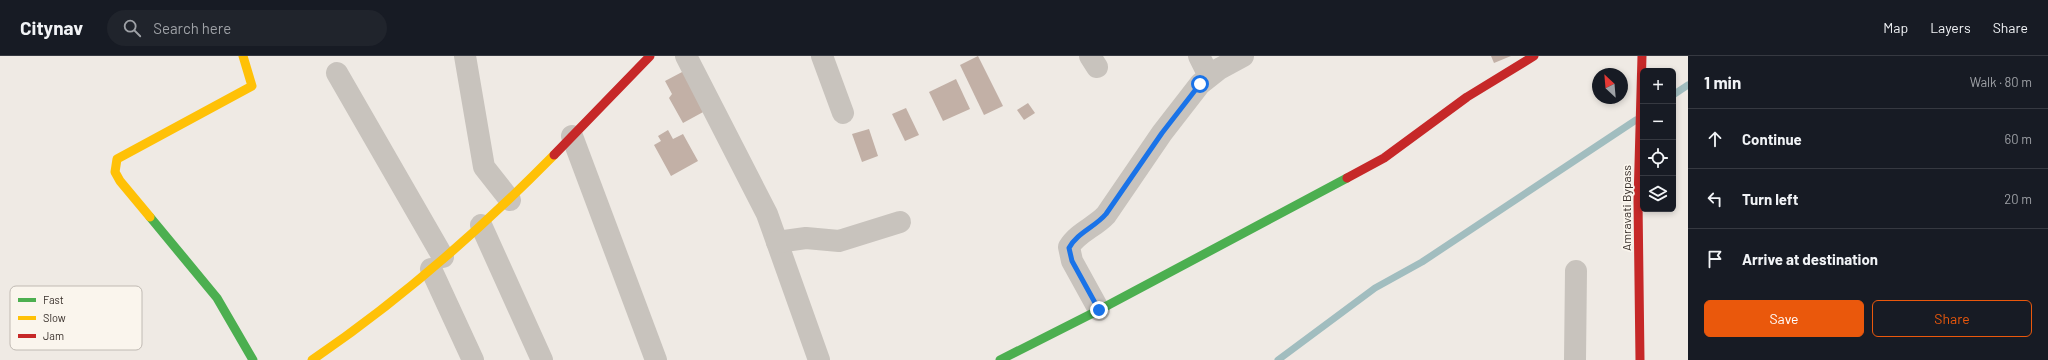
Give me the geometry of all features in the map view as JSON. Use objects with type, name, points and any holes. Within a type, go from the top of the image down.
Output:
[{"type":"main road","points":[[243,56],[252,86],[117,160],[115,172],[120,181],[217,298],[253,360]]},
{"type":"main road","points":[[312,360],[334,345],[437,263],[510,200],[650,56]]},
{"type":"main road","points":[[1000,360],[1099,310],[1384,158],[1467,97],[1534,56]]},
{"type":"main road","name":"Amravati Bypass","points":[[1640,360],[1638,202],[1642,56]]},
{"type":"street","points":[[465,56],[484,167],[510,200]]},
{"type":"street","points":[[686,56],[767,214],[819,360]]},
{"type":"street","points":[[822,56],[843,112]]},
{"type":"street","points":[[1199,56],[1209,76]]},
{"type":"street","points":[[1099,310],[1072,261],[1069,248],[1073,240],[1099,222],[1106,214],[1162,133],[1200,84],[1209,76],[1243,56]]},
{"type":"street","points":[[338,74],[437,263],[473,360]]},
{"type":"street","points":[[572,136],[656,360]]},
{"type":"street","points":[[777,242],[806,238],[839,241],[900,222]]},
{"type":"street","points":[[481,225],[542,360]]},
{"type":"street","points":[[1575,360],[1576,271]]},
{"type":"building","points":[[978,56],[1003,106],[984,115],[960,65]]},
{"type":"building","points":[[1491,56],[1511,56],[1494,63]]},
{"type":"building","points":[[684,71],[705,111],[683,123],[669,98],[672,94],[665,81]]},
{"type":"building","points":[[956,79],[970,109],[943,121],[929,92]]},
{"type":"building","points":[[1028,103],[1035,113],[1024,120],[1017,110]]},
{"type":"building","points":[[906,108],[919,135],[905,141],[892,114]]},
{"type":"building","points":[[869,129],[878,156],[862,162],[852,134]]},
{"type":"building","points":[[668,130],[673,139],[683,134],[698,161],[671,176],[654,145],[661,141],[658,136]]},
{"type":"waterway","points":[[1676,93],[1688,85]]},
{"type":"waterway","points":[[1278,360],[1375,288],[1422,262],[1636,120]]},
{"type":"traffic: fast","points":[[1000,360],[1099,310],[1347,178]]},
{"type":"traffic: fast","points":[[150,217],[217,298],[253,360]]},
{"type":"traffic: slow","points":[[150,217],[120,181],[115,172],[117,159],[252,86],[243,56]]},
{"type":"traffic: slow","points":[[312,360],[376,314],[438,264],[526,183],[554,155]]},
{"type":"traffic: jam","points":[[554,155],[650,56]]},
{"type":"traffic: jam","points":[[1347,178],[1384,158],[1467,97],[1534,56]]},
{"type":"traffic: jam","points":[[1640,360],[1638,201],[1642,56]]},
{"type":"route","points":[[1099,310],[1072,261],[1069,248],[1073,240],[1099,222],[1106,214],[1162,133],[1200,84]]}]
